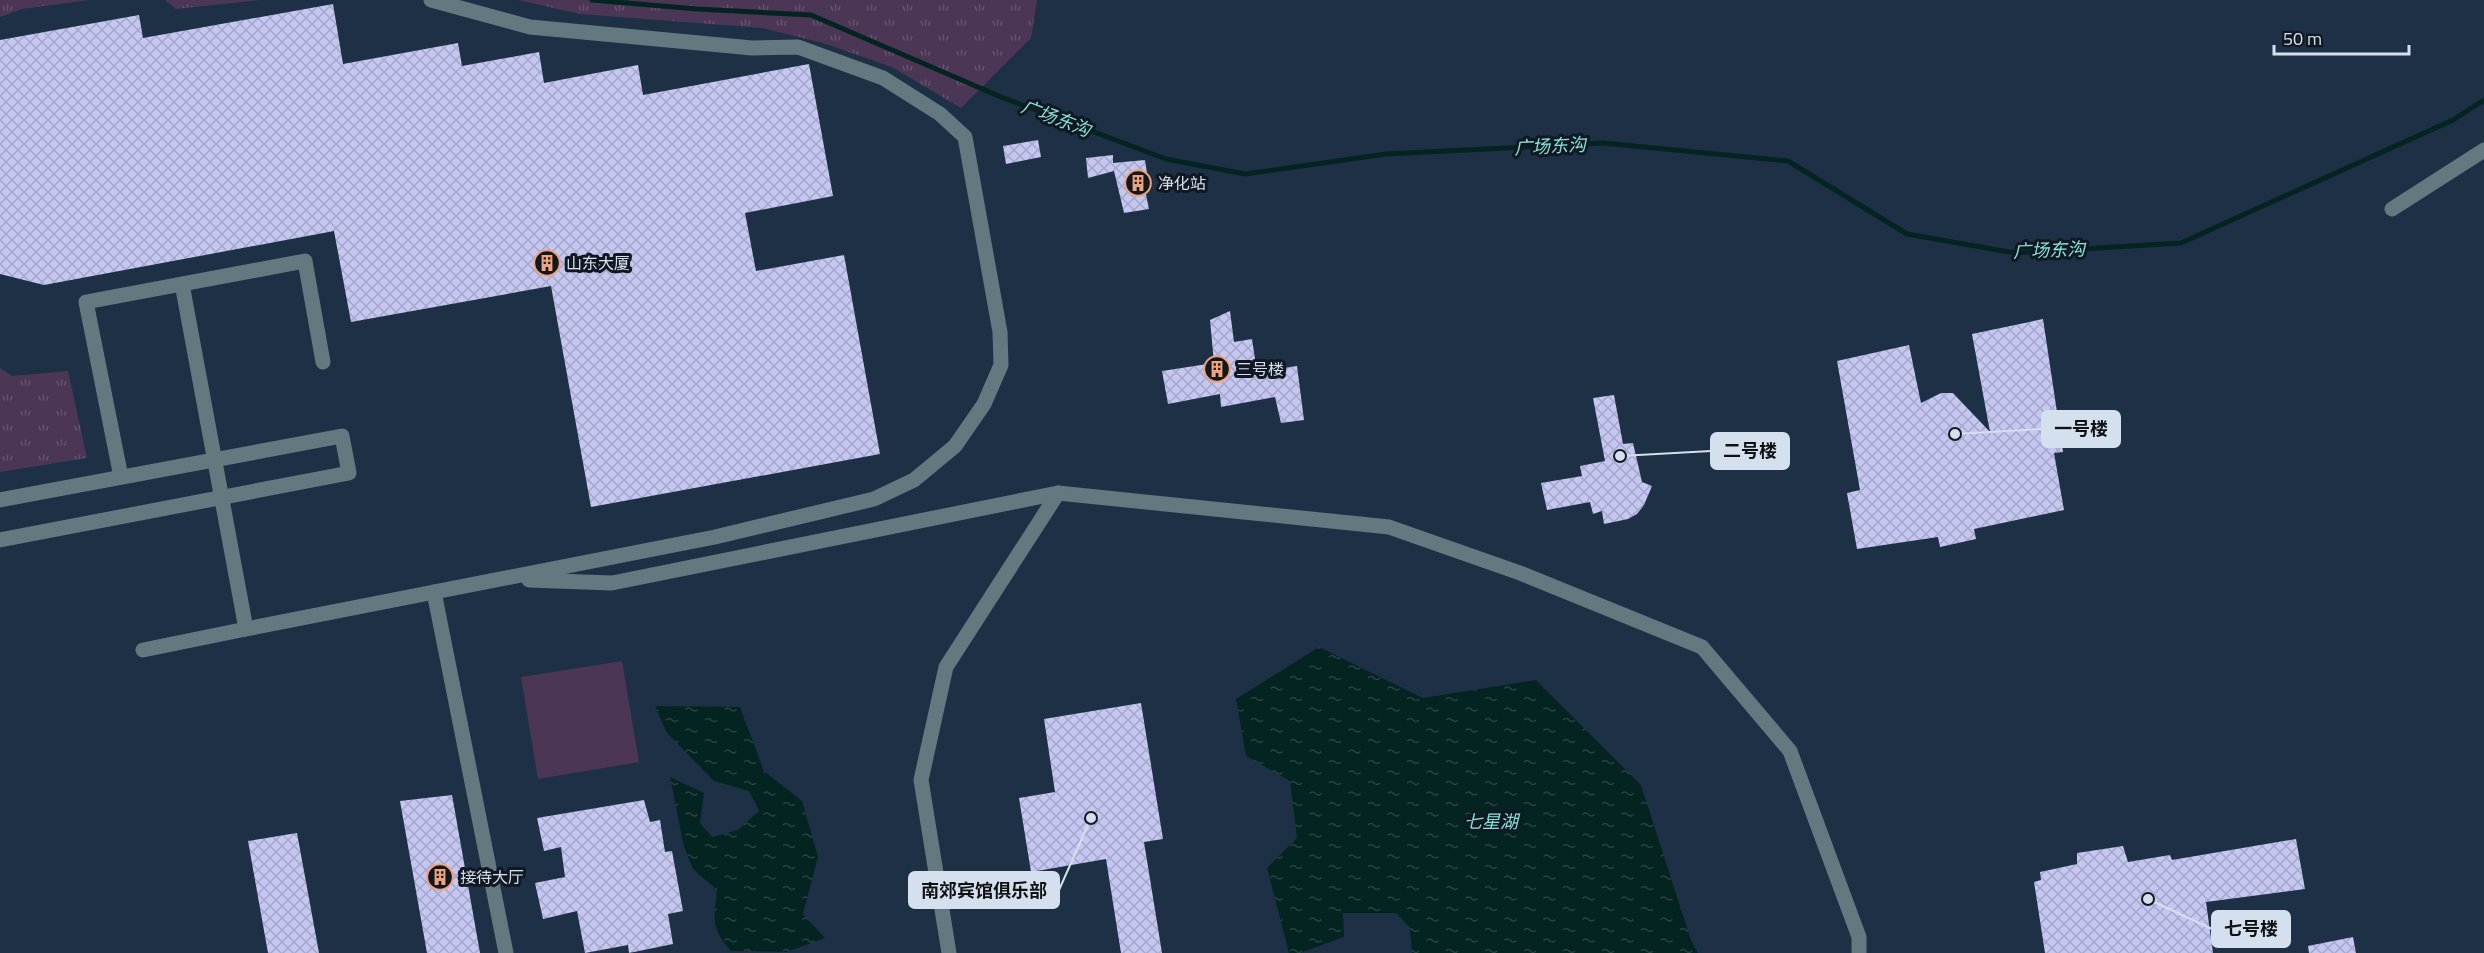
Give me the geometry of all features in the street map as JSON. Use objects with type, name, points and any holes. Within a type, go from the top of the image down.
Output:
[{"type":"street","points":[[143,650],[715,537],[874,499],[904,485],[936,464],[955,446],[984,404],[1001,365],[1000,332],[965,137],[940,114],[883,78],[798,47],[752,48],[530,27],[432,0]]},
{"type":"street","points":[[2392,210],[2484,150]]},
{"type":"street","points":[[120,477],[86,302],[305,261],[323,362]]},
{"type":"street","points":[[182,284],[246,628]]},
{"type":"street","points":[[0,500],[342,436],[349,473],[0,540]]},
{"type":"street","points":[[499,579],[612,583],[1058,493],[1389,527],[1520,573],[1702,648],[1790,751],[1859,937],[1859,953]]},
{"type":"street","points":[[949,953],[921,780],[946,667],[1058,493]]},
{"type":"street","points":[[434,592],[506,953]]},
{"type":"green space","points":[[0,0],[89,0],[22,9],[0,17]]},
{"type":"green space","points":[[165,0],[260,0],[176,9]]},
{"type":"green space","points":[[518,0],[1037,0],[1031,38],[961,108],[892,67],[823,43],[763,28],[580,14]]},
{"type":"green space","points":[[0,368],[12,376],[68,371],[87,458],[0,472]]},
{"type":"green space","points":[[622,661],[639,762],[538,779],[521,677]]},
{"type":"water","name":"七星湖","points":[[1319,647],[1423,698],[1536,680],[1641,785],[1691,940],[1698,953],[1412,953],[1410,928],[1396,913],[1343,913],[1344,937],[1300,953],[1289,953],[1267,868],[1297,838],[1290,781],[1246,756],[1236,699]]},
{"type":"water","points":[[655,706],[740,707],[764,771],[802,801],[818,857],[803,914],[825,938],[787,952],[731,951],[724,943],[715,923],[717,890],[693,869],[684,847],[670,777],[704,793],[700,823],[712,837],[738,830],[759,811],[749,791],[714,781],[667,733]]},
{"type":"building","name":"山东大厦","points":[[333,4],[343,64],[458,43],[462,66],[539,52],[544,83],[638,65],[643,95],[809,64],[833,196],[745,213],[756,271],[844,255],[880,454],[591,507],[551,286],[351,322],[334,231],[44,285],[0,274],[0,40],[139,15],[143,38]]},
{"type":"building","points":[[1038,140],[1041,157],[1006,164],[1003,146]]},
{"type":"building","name":"净化站","points":[[1113,155],[1113,163],[1145,160],[1148,180],[1143,180],[1149,209],[1124,213],[1114,171],[1088,178],[1086,158]]},
{"type":"building","name":"三号楼","points":[[1230,311],[1234,342],[1252,339],[1257,372],[1297,366],[1304,420],[1281,423],[1275,397],[1221,407],[1220,394],[1168,404],[1162,371],[1214,363],[1210,320]]},
{"type":"building","points":[[2043,319],[2063,452],[2054,453],[2064,510],[1974,529],[1976,539],[1940,547],[1938,537],[1857,549],[1847,493],[1860,490],[1837,361],[1909,345],[1921,403],[1941,393],[1953,393],[1990,432],[1972,334]]},
{"type":"building","points":[[1614,395],[1623,444],[1633,443],[1642,482],[1652,486],[1644,505],[1637,514],[1628,519],[1604,524],[1602,511],[1593,514],[1590,502],[1547,510],[1541,483],[1582,476],[1580,466],[1605,461],[1593,398]]},
{"type":"building","points":[[1141,703],[1163,839],[1144,842],[1162,953],[1121,953],[1106,859],[1031,872],[1019,798],[1055,792],[1044,719]]},
{"type":"building","name":"接待大厅","points":[[452,795],[480,953],[427,953],[400,801]]},
{"type":"building","points":[[644,800],[650,822],[660,820],[665,852],[672,851],[683,911],[668,914],[673,944],[629,953],[628,945],[585,953],[577,911],[543,919],[535,883],[565,877],[561,847],[544,851],[537,818]]},
{"type":"building","points":[[297,833],[319,953],[268,953],[248,841]]},
{"type":"building","points":[[2296,839],[2305,889],[2206,902],[2213,953],[2045,953],[2034,882],[2041,880],[2040,872],[2077,864],[2077,853],[2123,846],[2128,862],[2170,855],[2172,860]]},
{"type":"building","points":[[2353,937],[2356,953],[2309,953],[2308,946]]},
{"type":"waterway","name":"广场东沟","points":[[592,0],[697,9],[811,15],[1001,97],[1166,159],[1245,174],[1386,154],[1603,143],[1788,161],[1907,234],[2015,253],[2181,243],[2453,120],[2484,100]]},
{"type":"place","name":"净化站","points":[[1138,183]]},
{"type":"place","name":"山东大厦","points":[[547,263]]},
{"type":"place","name":"三号楼","points":[[1217,369]]},
{"type":"place","name":"一号楼","points":[[1955,434]]},
{"type":"place","name":"二号楼","points":[[1620,456]]},
{"type":"place","name":"南郊宾馆俱乐部","points":[[1091,818]]},
{"type":"place","name":"接待大厅","points":[[440,877]]},
{"type":"place","name":"七号楼","points":[[2148,899]]}]
